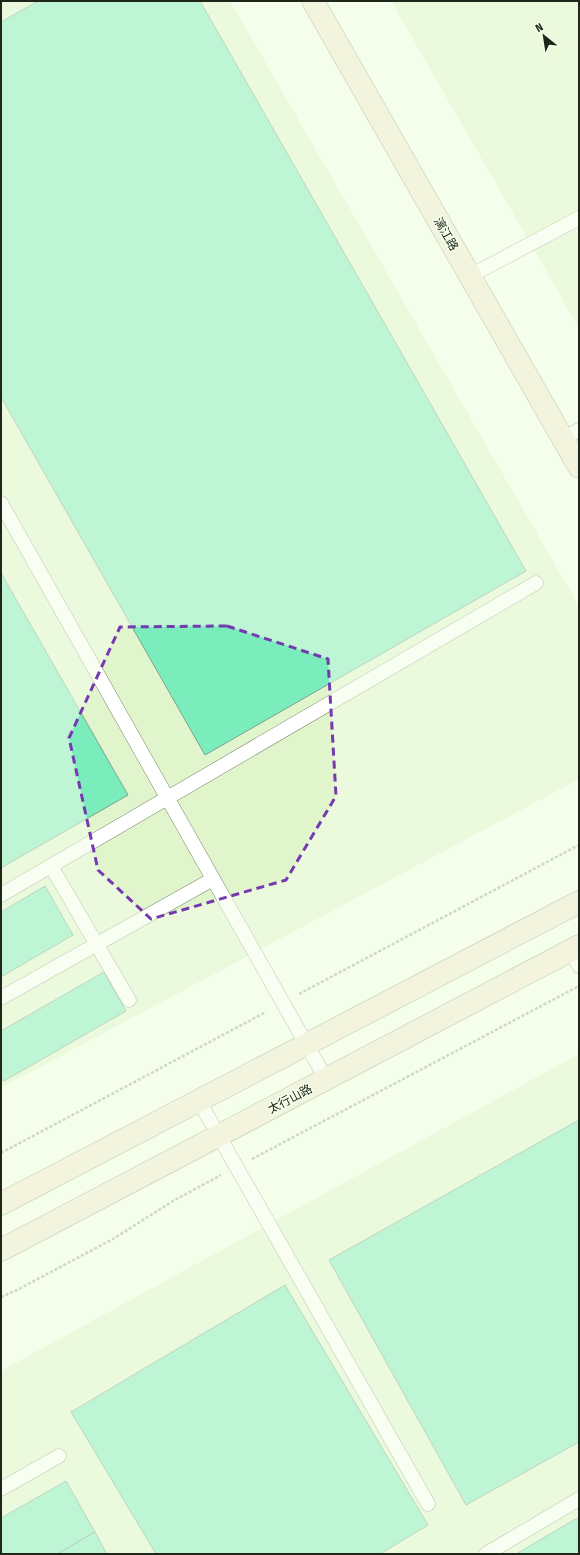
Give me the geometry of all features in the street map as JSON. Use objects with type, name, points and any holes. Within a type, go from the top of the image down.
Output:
[{"type":"street","name":"漓江路","points":[[313,1],[470,276],[571,434],[579,467]]},
{"type":"street","points":[[1,1204],[579,902]]},
{"type":"street","name":"太行山路","points":[[1,1250],[326,1080],[576,954]]},
{"type":"lane","points":[[470,276],[579,218]]},
{"type":"lane","points":[[1,503],[326,1080]]},
{"type":"lane","points":[[1,895],[536,583]]},
{"type":"lane","points":[[51,866],[129,1000]]},
{"type":"lane","points":[[1,998],[213,879]]},
{"type":"lane","points":[[200,1101],[428,1504]]},
{"type":"lane","points":[[1,1489],[59,1456]]},
{"type":"lane","points":[[486,1554],[579,1499]]},
{"type":"path","points":[[1,1297],[113,1239],[173,1201],[236,1167],[579,986]]},
{"type":"highlighted area","points":[[227,626],[328,659],[336,796],[286,880],[151,919],[98,870],[69,738],[120,627]]},
{"type":"shaded area","points":[[1,1],[230,1],[579,606],[579,779],[1,1088]]},
{"type":"shaded area","points":[[391,1],[579,1],[579,328]]},
{"type":"shaded area","points":[[579,1054],[579,1554],[1,1554],[1,1371]]},
{"type":"building","points":[[38,1],[200,1],[526,571],[205,755],[1,397],[1,22]]},
{"type":"building","points":[[1,573],[128,795],[1,868]]},
{"type":"building","points":[[45,886],[73,935],[1,977],[1,912]]},
{"type":"building","points":[[104,972],[126,1011],[4,1081],[1,1075],[1,1031]]},
{"type":"building","points":[[579,1120],[579,1442],[466,1505],[329,1260]]},
{"type":"building","points":[[285,1285],[428,1525],[380,1554],[156,1554],[71,1412]]},
{"type":"building","points":[[66,1481],[95,1532],[57,1554],[1,1554],[1,1518]]},
{"type":"building","points":[[579,1517],[579,1554],[516,1554]]},
{"type":"building","points":[[95,1532],[107,1554],[57,1554]]}]
